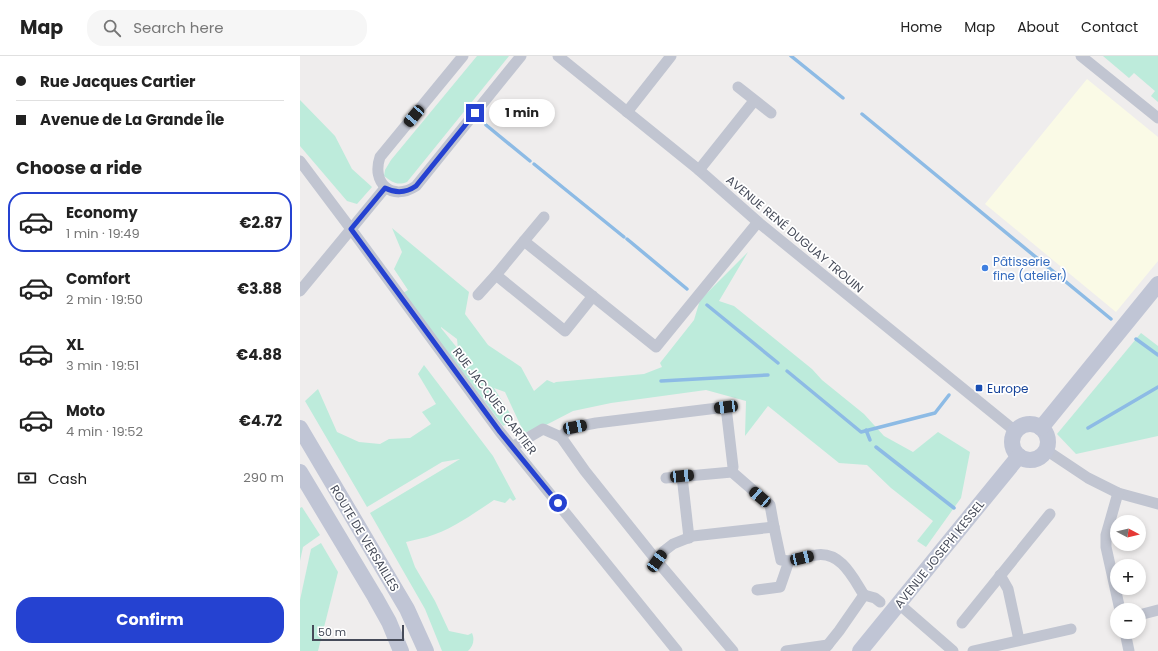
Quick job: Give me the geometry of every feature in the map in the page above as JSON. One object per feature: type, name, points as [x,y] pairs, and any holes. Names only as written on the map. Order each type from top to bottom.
[{"type":"street","points":[[463,56],[380,157],[378,171],[381,184],[385,188],[391,191],[405,191],[416,186],[521,56]]},
{"type":"street","name":"AVENUE RENÉ DUGUAY TROUIN","points":[[558,56],[699,170],[758,222],[1015,431]]},
{"type":"street","points":[[627,112],[671,56]]},
{"type":"street","points":[[1081,56],[1158,118]]},
{"type":"street","points":[[738,87],[771,113]]},
{"type":"street","points":[[699,170],[754,100]]},
{"type":"street","name":"RUE JACQUES CARTIER","points":[[300,161],[512,447],[677,651]]},
{"type":"street","points":[[300,291],[385,188]]},
{"type":"street","points":[[478,295],[544,217]]},
{"type":"street","points":[[524,241],[656,347],[758,222]]},
{"type":"street","points":[[496,275],[565,331],[593,296]]},
{"type":"street","points":[[1041,428],[1158,284]]},
{"type":"street","points":[[561,437],[567,431],[575,427],[596,423],[726,407],[733,467],[732,472]]},
{"type":"street","points":[[1028,424],[1037,425],[1041,428],[1048,438],[1046,450],[1040,457],[1031,460],[1027,460],[1019,456],[1015,452],[1012,442],[1015,431],[1023,425],[1028,424]]},
{"type":"street","points":[[512,447],[543,429],[561,437],[585,471],[657,561],[733,651]]},
{"type":"street","name":"ROUTE DE VERSAILLES","points":[[302,434],[404,603],[426,651]]},
{"type":"street","points":[[1046,450],[1088,478],[1118,493],[1158,504]]},
{"type":"street","name":"AVENUE JOSEPH KESSEL","points":[[860,651],[1019,456]]},
{"type":"street","name":"ROUTE DE VERSAILLES","points":[[300,472],[375,597],[389,622],[401,651]]},
{"type":"street","points":[[666,478],[732,472],[770,505],[781,560],[789,562],[824,554],[835,558],[843,564],[851,574],[864,595],[875,598],[880,602]]},
{"type":"street","points":[[682,476],[689,538]]},
{"type":"street","points":[[1118,493],[1106,535],[1106,547],[1118,603]]},
{"type":"street","points":[[962,623],[1050,514]]},
{"type":"street","points":[[657,561],[673,544],[689,538],[774,527]]},
{"type":"street","points":[[757,590],[780,587],[789,562]]},
{"type":"street","points":[[1000,575],[1008,589],[1019,640]]},
{"type":"street","points":[[786,651],[825,648],[839,631],[864,595]]},
{"type":"street","points":[[899,604],[953,651]]},
{"type":"street","points":[[1146,613],[1158,610]]},
{"type":"street","points":[[973,651],[1071,629]]},
{"type":"street","points":[[1126,639],[1129,651]]},
{"type":"shaded area","points":[[1087,79],[1158,137],[1158,261],[1116,312],[985,204]]},
{"type":"green space","points":[[477,56],[509,56],[407,182],[400,184],[395,183],[384,176],[385,170],[391,160]]},
{"type":"green space","points":[[1103,56],[1158,56],[1158,102],[1151,96],[1155,91],[1134,73],[1129,78]]},
{"type":"green space","points":[[300,100],[335,136],[352,169],[372,187],[357,204],[347,201],[300,146]]},
{"type":"green space","points":[[392,228],[469,292],[465,314],[488,345],[521,367],[534,391],[547,380],[554,383],[644,374],[662,367],[660,363],[694,320],[700,300],[748,252],[719,301],[734,306],[812,369],[822,380],[864,414],[884,436],[913,452],[938,432],[970,452],[961,498],[926,547],[917,541],[933,521],[891,488],[867,465],[839,463],[768,406],[745,436],[746,401],[706,390],[611,403],[573,411],[546,425],[524,433],[505,392],[494,388],[514,420],[503,426],[403,293],[408,290],[394,269],[402,252]],"holes":[[[441,327],[457,339],[458,349]]]},
{"type":"green space","points":[[1141,333],[1158,346],[1158,436],[1076,454],[1057,434]]},
{"type":"green space","points":[[424,365],[493,456],[516,499],[513,501],[510,498],[505,503],[494,500],[462,521],[445,530],[427,537],[406,542],[415,567],[435,601],[449,631],[468,635],[472,633],[473,643],[468,651],[442,651],[425,609],[370,513],[460,459],[442,462],[367,507],[305,401],[318,389],[337,432],[359,442],[380,444],[389,439],[410,438],[431,424],[422,412],[436,404],[418,374]]},
{"type":"green space","points":[[302,507],[320,535],[303,547],[300,561],[300,508]]},
{"type":"green space","points":[[321,543],[338,572],[318,651],[300,651],[300,600],[311,549]]},
{"type":"waterway","points":[[791,56],[843,98]]},
{"type":"waterway","points":[[862,114],[1111,319]]},
{"type":"waterway","points":[[486,125],[530,161]]},
{"type":"waterway","points":[[534,164],[624,237]]},
{"type":"waterway","points":[[627,239],[687,289]]},
{"type":"waterway","points":[[707,305],[778,363]]},
{"type":"waterway","points":[[1136,339],[1158,355]]},
{"type":"waterway","points":[[787,371],[861,432],[935,413],[949,395]]},
{"type":"waterway","points":[[661,381],[768,375]]},
{"type":"waterway","points":[[1088,428],[1158,387]]},
{"type":"waterway","points":[[866,430],[870,440]]},
{"type":"waterway","points":[[876,447],[954,508]]},
{"type":"place","name":"Pâtisserie fine (atelier)","points":[[985,268]]},
{"type":"place","name":"Europe","points":[[979,388]]},
{"type":"route","points":[[475,113],[416,186],[405,191],[391,191],[385,188],[351,229],[500,432],[558,503]]}]
